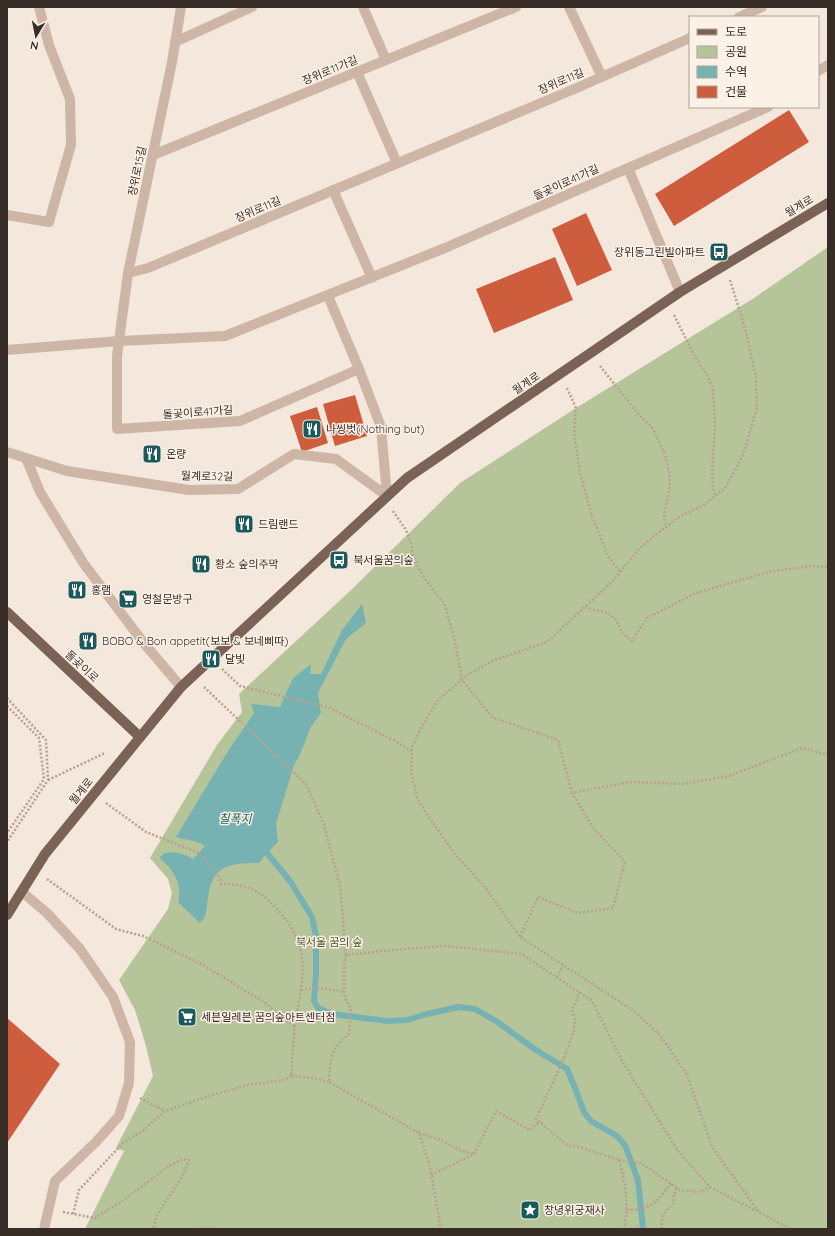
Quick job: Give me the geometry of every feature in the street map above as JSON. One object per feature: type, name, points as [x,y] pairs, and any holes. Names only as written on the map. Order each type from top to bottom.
[{"type":"main road","name":"월계로","points":[[7,915],[46,854],[181,687],[407,478],[666,301],[828,203]]},
{"type":"main road","name":"돌곶이로","points":[[7,612],[140,737]]},
{"type":"street","points":[[7,215],[49,222],[71,145],[70,99],[49,45],[38,7]]},
{"type":"street","name":"장위로15길","points":[[119,341],[128,273],[153,155],[181,7]]},
{"type":"street","points":[[175,42],[252,7]]},
{"type":"street","points":[[363,7],[386,60]]},
{"type":"street","name":"장위로11가길","points":[[153,155],[516,7]]},
{"type":"street","name":"장위로11길","points":[[569,7],[602,76]]},
{"type":"street","points":[[741,16],[762,7]]},
{"type":"street","name":"장위로11길","points":[[128,273],[148,268],[397,164],[689,38]]},
{"type":"street","points":[[819,70],[828,65]]},
{"type":"street","points":[[357,72],[397,164]]},
{"type":"street","name":"돌곶이로41가길","points":[[7,350],[119,341],[226,336],[445,248],[766,108]]},
{"type":"street","points":[[628,168],[680,292]]},
{"type":"street","points":[[333,190],[372,278]]},
{"type":"street","points":[[328,296],[359,369],[381,427],[384,499]]},
{"type":"street","name":"돌곶이로41가길","points":[[119,341],[117,356],[117,429],[240,422],[359,369]]},
{"type":"street","name":"월계로32길","points":[[7,452],[67,471],[189,490],[238,489],[294,454],[336,458],[384,499]]},
{"type":"street","points":[[26,458],[40,492],[84,564],[143,642],[181,687]]},
{"type":"street","points":[[22,892],[47,913],[80,949],[113,997],[130,1042],[129,1083],[119,1116],[96,1142],[55,1181],[44,1229]]},
{"type":"path","points":[[725,265],[747,335],[756,377],[757,408],[743,456],[724,488],[704,505],[679,516],[638,550],[612,582],[547,642],[492,661],[468,674],[439,699],[420,728],[412,747],[411,771],[417,798],[454,853],[485,887],[520,937],[634,1011],[661,1036],[686,1075],[712,1147],[759,1212]]},
{"type":"path","points":[[666,301],[713,388],[715,426],[712,488],[715,496]]},
{"type":"path","points":[[590,353],[622,395],[640,416],[651,426],[660,443],[670,478],[669,492],[664,514],[664,519],[667,526]]},
{"type":"path","points":[[561,373],[576,408],[574,433],[580,473],[592,516],[607,554],[620,572]]},
{"type":"path","points":[[384,499],[406,530],[411,543],[413,556],[430,586],[444,603],[456,641],[462,680],[492,717],[558,740],[572,793],[594,829],[625,862],[613,908],[578,913],[538,897],[520,937]]},
{"type":"path","points":[[586,606],[591,609],[608,613],[616,620],[622,633],[632,641],[648,618],[696,593],[769,572],[810,566],[828,567]]},
{"type":"path","points":[[211,659],[240,686],[330,708],[389,738],[411,752]]},
{"type":"path","points":[[193,676],[306,784],[324,825],[340,886],[346,955],[344,965],[344,992],[346,1000],[351,1008],[349,1034],[337,1044],[331,1055],[329,1082]]},
{"type":"path","points":[[7,698],[46,740],[48,780]]},
{"type":"path","points":[[7,706],[39,738],[44,779],[7,833]]},
{"type":"path","points":[[572,793],[631,782],[683,784],[729,776],[802,748],[828,755]]},
{"type":"path","points":[[7,842],[48,780],[112,750]]},
{"type":"path","points":[[94,794],[146,832],[197,852],[208,862],[220,878],[221,884],[249,887],[266,897],[282,915],[295,934],[303,959],[291,1076]]},
{"type":"path","points":[[35,870],[116,929],[143,936],[203,965],[264,1002],[296,1028]]},
{"type":"path","points":[[346,955],[445,946],[522,954],[592,1001],[622,1061],[678,1151],[710,1187],[791,1229]]},
{"type":"path","points":[[557,977],[563,966]]},
{"type":"path","points":[[301,990],[320,988],[344,992]]},
{"type":"path","points":[[580,992],[572,1009],[575,1022],[572,1035],[536,1119],[567,1145],[579,1147],[619,1160],[641,1162],[680,1190],[699,1192],[710,1187]]},
{"type":"path","points":[[73,1214],[79,1190],[123,1144],[144,1130],[165,1111],[226,1091],[248,1085],[284,1080],[291,1076],[313,1078],[329,1082],[419,1133],[438,1139],[462,1151],[474,1154]]},
{"type":"path","points":[[127,1091],[165,1111]]},
{"type":"path","points":[[431,1175],[474,1154],[496,1111],[530,1130],[539,1122]]},
{"type":"path","points":[[419,1133],[431,1175],[441,1229]]},
{"type":"path","points":[[49,1210],[95,1218],[121,1202],[169,1166],[183,1159],[189,1160],[183,1175],[157,1215],[153,1229]]},
{"type":"path","points":[[619,1160],[626,1190],[627,1210],[624,1229]]},
{"type":"path","points":[[627,1210],[647,1207],[655,1202],[672,1184]]},
{"type":"path","points":[[662,1229],[663,1218],[669,1207],[674,1204],[673,1198],[677,1188]]},
{"type":"path","points":[[195,1229],[215,1229]]},
{"type":"green space","name":"북서울 꿈의 숲","points":[[828,247],[828,1229],[85,1229],[124,1151],[116,1148],[153,1076],[135,1010],[119,980],[168,909],[172,893],[168,879],[150,858],[217,745],[242,712],[239,694],[349,592],[460,483],[576,408],[754,298]]},
{"type":"water","name":"칠폭지","points":[[362,604],[366,623],[346,639],[318,693],[321,713],[310,728],[300,755],[294,765],[276,824],[278,842],[259,863],[231,865],[218,872],[210,887],[206,915],[200,923],[178,902],[179,889],[176,878],[160,858],[163,854],[171,852],[182,854],[193,859],[205,846],[197,842],[176,837],[228,751],[254,713],[251,704],[280,707],[293,678],[311,664],[310,674],[321,674],[342,630]]},
{"type":"building","points":[[789,110],[809,142],[674,226],[655,194]]},
{"type":"building","points":[[586,213],[612,270],[577,286],[552,229]]},
{"type":"building","points":[[555,257],[573,300],[494,333],[476,289]]},
{"type":"building","points":[[355,395],[367,436],[335,446],[323,404]]},
{"type":"building","points":[[317,407],[328,443],[302,452],[290,416]]},
{"type":"building","points":[[7,1018],[60,1064],[7,1143]]},
{"type":"waterway","points":[[267,853],[290,881],[312,917],[316,936],[314,1001],[318,1008],[331,1014],[388,1021],[407,1020],[458,1007],[475,1009],[496,1021],[536,1050],[567,1069],[584,1112],[591,1121],[617,1136],[625,1145],[638,1180],[643,1229]]},
{"type":"place","name":"장위동그린빌아파트","points":[[719,252]]},
{"type":"place","name":"나씽벗(Nothing but)","points":[[312,429]]},
{"type":"place","name":"온량","points":[[152,454]]},
{"type":"place","name":"드림랜드","points":[[244,524]]},
{"type":"place","name":"북서울꿈의숲","points":[[339,560]]},
{"type":"place","name":"황소 숲의주막","points":[[201,564]]},
{"type":"place","name":"홍램","points":[[77,590]]},
{"type":"place","name":"영철문방구","points":[[128,599]]},
{"type":"place","name":"BOBO & Bon appetit(보보 & 보네삐따)","points":[[88,641]]},
{"type":"place","name":"달빛","points":[[211,659]]},
{"type":"place","name":"세븐일레븐 꿈의숲아트센터점","points":[[187,1017]]},
{"type":"place","name":"창녕위궁재사","points":[[530,1210]]}]
